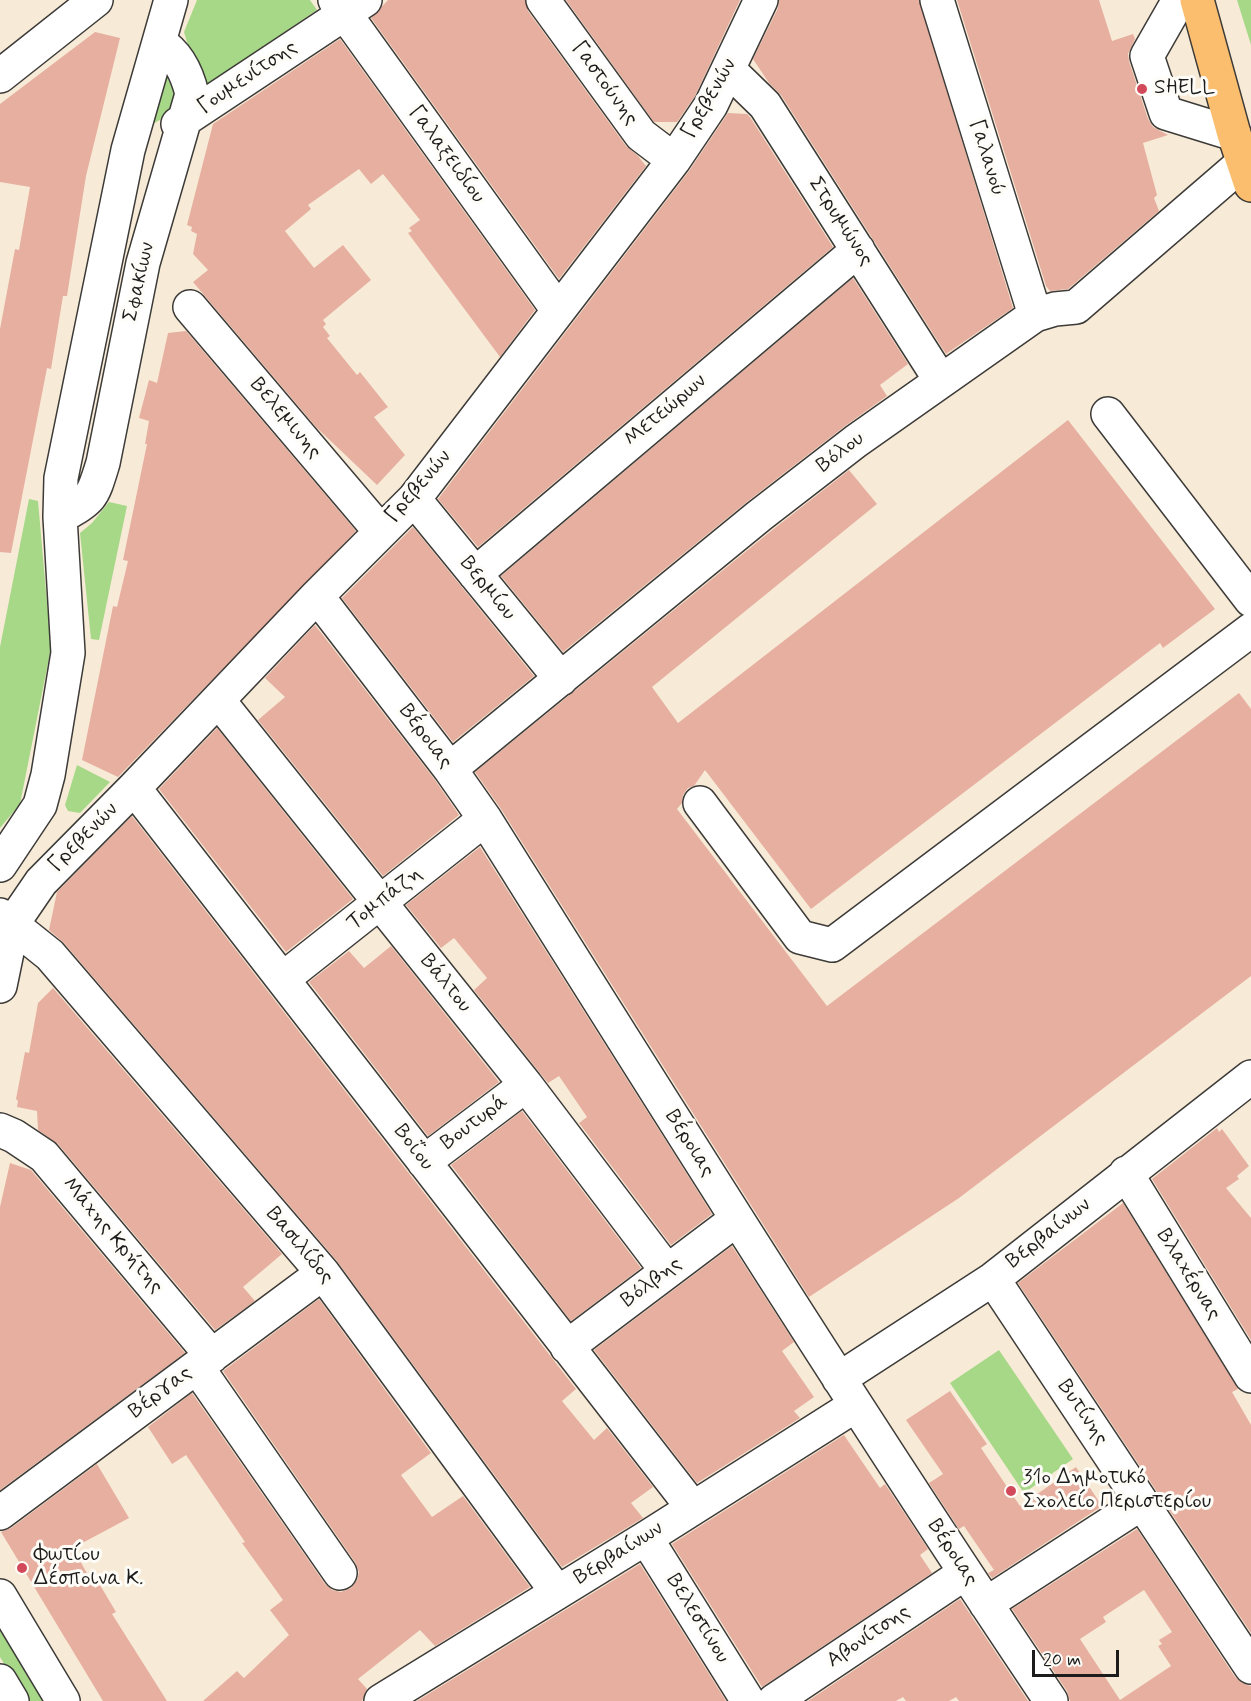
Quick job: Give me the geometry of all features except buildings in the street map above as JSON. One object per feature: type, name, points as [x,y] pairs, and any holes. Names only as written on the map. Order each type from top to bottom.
[{"type":"highway","points":[[1197,0],[1243,161]]},
{"type":"street","points":[[0,76],[96,0]]},
{"type":"street","name":"Σφακίων","points":[[0,865],[40,805],[50,764],[68,653],[60,517],[61,478],[128,150],[171,0]]},
{"type":"street","name":"Γαστούνης","points":[[543,0],[641,135],[674,160]]},
{"type":"street","name":"Γρεβενών","points":[[6,919],[317,596],[414,499],[674,160],[711,105],[761,0]]},
{"type":"street","name":"Γαλανού","points":[[937,0],[1035,315]]},
{"type":"street","points":[[1179,0],[1147,56],[1166,113],[1243,161]]},
{"type":"street","name":"Γουμενίτσης","points":[[128,150],[183,121],[348,5]]},
{"type":"street","name":"Γαλαξειδίου","points":[[348,5],[558,310]]},
{"type":"street","name":"Σφακίων","points":[[60,517],[86,502],[94,492],[103,462],[143,263],[192,94],[189,82],[175,54],[160,43]]},
{"type":"street","name":"Στρυμώνος","points":[[729,70],[765,105],[941,381]]},
{"type":"street","name":"Βόλου","points":[[450,769],[759,516],[856,441],[1035,315],[1055,309],[1076,307],[1243,161]]},
{"type":"street","name":"Μετεώρων","points":[[475,574],[858,250]]},
{"type":"street","name":"Βελεμινης","points":[[190,307],[381,531]]},
{"type":"street","points":[[1108,414],[1251,600]]},
{"type":"street","name":"Βερμίου","points":[[414,499],[561,679]]},
{"type":"street","name":"Βέροιας","points":[[317,596],[450,769],[485,819],[847,1392],[1051,1701]]},
{"type":"street","points":[[700,803],[800,937],[832,945],[1251,630]]},
{"type":"street","name":"Βάλτου","points":[[218,700],[526,1085],[667,1271]]},
{"type":"street","name":"Βοΐου","points":[[134,788],[284,978],[693,1508]]},
{"type":"street","name":"Τομπάζη","points":[[284,978],[485,819]]},
{"type":"street","points":[[0,986],[6,919]]},
{"type":"street","name":"Βασιλίδος","points":[[6,919],[50,955],[323,1273],[557,1592]]},
{"type":"street","name":"Βερβαίνων","points":[[381,1701],[693,1508],[847,1392],[1251,1077]]},
{"type":"street","name":"Βουτυρά","points":[[424,1162],[526,1085]]},
{"type":"street","name":"Μάχης Κρήτης","points":[[0,1130],[14,1136],[44,1156],[205,1361],[340,1573]]},
{"type":"street","name":"Βλαχέρνας","points":[[1126,1173],[1251,1376]]},
{"type":"street","name":"Βόλβης","points":[[567,1347],[736,1219]]},
{"type":"street","name":"Βέργας","points":[[0,1514],[323,1273]]},
{"type":"street","name":"Βυτίνης","points":[[993,1279],[1251,1667]]},
{"type":"street","points":[[986,1604],[1142,1503]]},
{"type":"street","name":"Βελεστίνου","points":[[646,1538],[748,1701]]},
{"type":"street","name":"Αβονίτσης","points":[[774,1701],[965,1573]]},
{"type":"street","points":[[0,1596],[63,1701]]},
{"type":"green space","points":[[197,0],[310,0],[317,10],[201,89],[184,32]]},
{"type":"green space","points":[[1237,0],[1251,0],[1251,45]]},
{"type":"green space","points":[[163,69],[171,69],[179,109],[151,125]]},
{"type":"green space","points":[[29,499],[38,501],[51,648],[20,804],[0,828],[0,647]]},
{"type":"green space","points":[[109,502],[127,506],[99,640],[91,639],[80,533],[92,523]]},
{"type":"green space","points":[[77,765],[110,782],[80,813],[68,811],[65,805]]},
{"type":"green space","points":[[999,1350],[1073,1459],[1024,1493],[950,1383]]},
{"type":"green space","points":[[0,1625],[46,1701],[27,1701],[0,1657]]},
{"type":"place","name":"SHELL","points":[[1142,89]]},
{"type":"place","name":"31ο Δημοτικό Σχολείο Περιστερίου","points":[[1011,1491]]},
{"type":"place","name":"Φωτίου Δέσποινα Κ.","points":[[22,1568]]}]
